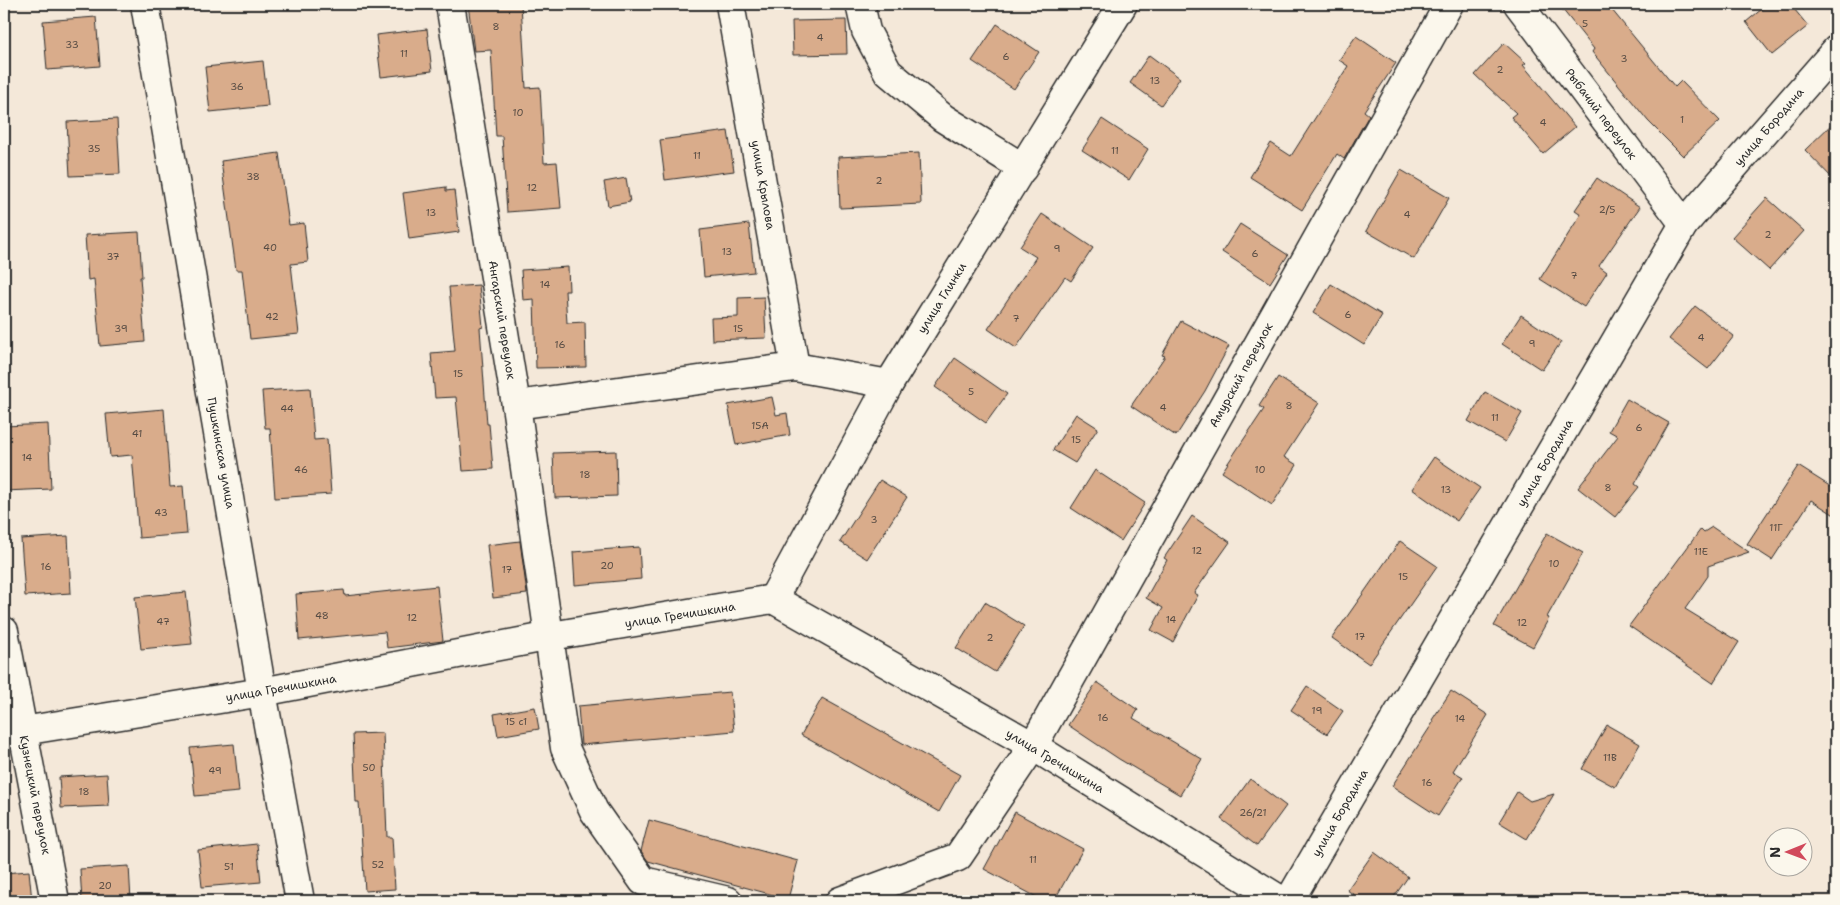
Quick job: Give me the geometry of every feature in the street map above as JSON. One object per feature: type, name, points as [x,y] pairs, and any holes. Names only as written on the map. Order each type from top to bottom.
[{"type":"street","name":"Пушкинская улица","points":[[145,4],[262,692],[300,901]]},
{"type":"street","name":"Ангарский переулок","points":[[450,4],[516,405],[565,748],[594,811],[644,881],[728,901]]},
{"type":"street","name":"улица Крылова","points":[[730,4],[795,367]]},
{"type":"street","points":[[860,4],[866,31],[888,72],[943,118],[1023,168]]},
{"type":"street","name":"улица Глинки","points":[[773,599],[889,384],[1123,4]]},
{"type":"street","name":"Амурский переулок","points":[[840,901],[958,857],[1033,746],[1449,4]]},
{"type":"street","name":"Рыбачий переулок","points":[[1518,4],[1684,224]]},
{"type":"street","name":"улица Бородина","points":[[1289,901],[1684,224],[1836,50]]},
{"type":"street","points":[[516,405],[795,367],[889,384]]},
{"type":"street","name":"улица Гречишкина","points":[[14,732],[262,692],[550,636],[773,599],[1033,746],[1282,901]]},
{"type":"street","name":"Кузнецкий переулок","points":[[4,631],[14,732],[55,901]]},
{"type":"building","points":[[468,4],[521,4],[526,88],[540,87],[544,163],[557,162],[561,208],[507,212],[502,136],[496,136],[491,50],[474,51]]},
{"type":"building","points":[[1558,4],[1607,4],[1675,87],[1681,81],[1720,121],[1683,156],[1648,121],[1592,52],[1594,49]]},
{"type":"building","points":[[1768,4],[1790,4],[1808,26],[1772,55],[1746,22]]},
{"type":"building","points":[[96,17],[100,66],[47,70],[43,21]]},
{"type":"building","points":[[846,20],[847,54],[793,55],[792,21]]},
{"type":"building","points":[[997,24],[1039,52],[1014,89],[972,61]]},
{"type":"building","points":[[427,29],[432,71],[381,77],[376,35]]},
{"type":"building","points":[[1356,36],[1396,63],[1364,111],[1369,115],[1344,159],[1337,154],[1302,210],[1250,177],[1271,143],[1291,156],[1348,66],[1339,60]]},
{"type":"building","points":[[1504,43],[1526,63],[1523,65],[1575,127],[1543,154],[1511,117],[1516,113],[1475,75]]},
{"type":"building","points":[[1149,55],[1180,78],[1161,105],[1130,83]]},
{"type":"building","points":[[263,61],[268,106],[210,112],[205,67]]},
{"type":"building","points":[[117,119],[120,174],[70,176],[67,122]]},
{"type":"building","points":[[1102,119],[1148,149],[1129,180],[1082,150]]},
{"type":"building","points":[[1836,120],[1836,182],[1805,150]]},
{"type":"building","points":[[728,131],[734,171],[665,180],[660,140]]},
{"type":"building","points":[[279,153],[289,225],[304,223],[308,262],[291,264],[299,334],[250,339],[242,270],[236,270],[221,161]]},
{"type":"building","points":[[919,153],[921,204],[840,208],[838,157]]},
{"type":"building","points":[[1401,170],[1449,198],[1414,259],[1366,231]]},
{"type":"building","points":[[626,178],[630,202],[608,206],[604,182]]},
{"type":"building","points":[[1597,178],[1640,207],[1599,266],[1607,272],[1584,307],[1540,279],[1581,214],[1575,210]]},
{"type":"building","points":[[446,187],[446,191],[454,190],[459,232],[409,239],[403,193]]},
{"type":"building","points":[[1767,198],[1804,231],[1769,270],[1732,237]]},
{"type":"building","points":[[1042,214],[1093,248],[1071,281],[1065,277],[1016,348],[988,329],[1036,257],[1020,247]]},
{"type":"building","points":[[749,224],[754,272],[704,277],[700,230]]},
{"type":"building","points":[[1240,224],[1288,255],[1270,283],[1222,252]]},
{"type":"building","points":[[139,232],[145,342],[100,346],[94,279],[88,280],[85,235]]},
{"type":"building","points":[[568,267],[569,291],[565,291],[567,323],[585,322],[586,367],[536,368],[534,299],[523,300],[521,270]]},
{"type":"building","points":[[1331,284],[1382,315],[1364,345],[1313,313]]},
{"type":"building","points":[[479,285],[483,327],[480,328],[487,424],[489,424],[493,469],[463,471],[456,397],[435,398],[431,353],[455,351],[449,287]]},
{"type":"building","points":[[764,297],[766,338],[712,340],[711,318],[738,317],[738,298]]},
{"type":"building","points":[[1695,306],[1734,336],[1708,369],[1669,339]]},
{"type":"building","points":[[1521,315],[1561,342],[1542,370],[1502,344]]},
{"type":"building","points":[[1181,321],[1229,346],[1205,391],[1176,436],[1131,406],[1165,356],[1162,355]]},
{"type":"building","points":[[955,358],[1007,394],[986,423],[935,387]]},
{"type":"building","points":[[1278,377],[1319,403],[1284,457],[1297,465],[1272,505],[1222,472],[1264,409],[1259,406]]},
{"type":"building","points":[[310,388],[314,440],[327,439],[331,494],[275,498],[270,428],[265,428],[262,391]]},
{"type":"building","points":[[1485,392],[1522,413],[1505,442],[1468,421]]},
{"type":"building","points":[[772,397],[776,415],[787,413],[790,435],[736,445],[728,405]]},
{"type":"building","points":[[1627,399],[1669,423],[1635,484],[1639,487],[1615,517],[1578,488],[1618,436],[1609,431]]},
{"type":"building","points":[[164,409],[170,487],[183,486],[187,534],[139,538],[132,455],[110,457],[106,414]]},
{"type":"building","points":[[1076,414],[1098,428],[1075,463],[1053,450]]},
{"type":"building","points":[[48,424],[51,489],[4,491],[4,426]]},
{"type":"building","points":[[616,451],[617,496],[555,498],[553,453]]},
{"type":"building","points":[[1434,457],[1480,488],[1457,521],[1412,489]]},
{"type":"building","points":[[1798,466],[1836,490],[1836,516],[1811,500],[1772,560],[1747,544]]},
{"type":"building","points":[[1095,470],[1145,503],[1121,541],[1071,508]]},
{"type":"building","points":[[880,480],[907,497],[867,559],[840,542]]},
{"type":"building","points":[[1192,516],[1230,542],[1194,593],[1198,595],[1173,642],[1151,630],[1163,608],[1146,598],[1167,560],[1164,558]]},
{"type":"building","points":[[1712,527],[1749,552],[1708,566],[1708,576],[1685,609],[1739,642],[1713,683],[1629,626],[1701,529],[1704,532]]},
{"type":"building","points":[[1547,533],[1583,553],[1547,617],[1549,618],[1533,647],[1494,626]]},
{"type":"building","points":[[68,536],[71,593],[25,596],[21,539]]},
{"type":"building","points":[[520,541],[527,594],[493,598],[487,545]]},
{"type":"building","points":[[1400,541],[1437,566],[1369,664],[1332,638]]},
{"type":"building","points":[[639,547],[641,579],[575,585],[573,552]]},
{"type":"building","points":[[437,586],[443,641],[387,648],[385,632],[299,640],[296,594],[344,590],[345,596]]},
{"type":"building","points":[[186,592],[192,644],[141,649],[135,597]]},
{"type":"building","points":[[985,602],[1024,626],[995,672],[956,648]]},
{"type":"building","points":[[1097,682],[1138,710],[1133,718],[1202,759],[1180,795],[1119,759],[1068,725]]},
{"type":"building","points":[[1307,686],[1343,711],[1327,734],[1291,710]]},
{"type":"building","points":[[1451,691],[1488,715],[1453,771],[1463,777],[1438,816],[1392,786]]},
{"type":"building","points":[[730,692],[734,731],[581,745],[578,706]]},
{"type":"building","points":[[822,698],[960,775],[939,812],[801,735]]},
{"type":"building","points":[[535,707],[539,729],[498,736],[494,714]]},
{"type":"building","points":[[1607,725],[1640,744],[1615,787],[1582,769]]},
{"type":"building","points":[[383,733],[387,837],[392,837],[395,889],[365,891],[359,802],[356,802],[353,734]]},
{"type":"building","points":[[234,744],[239,792],[195,796],[190,748]]},
{"type":"building","points":[[107,774],[109,806],[61,808],[59,777]]},
{"type":"building","points":[[1250,779],[1286,806],[1257,846],[1221,819]]},
{"type":"building","points":[[1517,792],[1530,801],[1554,794],[1527,839],[1499,822]]},
{"type":"building","points":[[1015,812],[1083,849],[1054,901],[1044,901],[984,869]]},
{"type":"building","points":[[649,820],[798,861],[788,899],[648,861],[641,851]]},
{"type":"building","points":[[257,844],[261,882],[202,887],[198,850]]},
{"type":"building","points":[[1374,852],[1408,877],[1391,901],[1363,901],[1347,890]]},
{"type":"building","points":[[129,866],[131,901],[82,901],[80,869]]},
{"type":"building","points":[[29,871],[32,901],[4,901],[4,873]]}]
